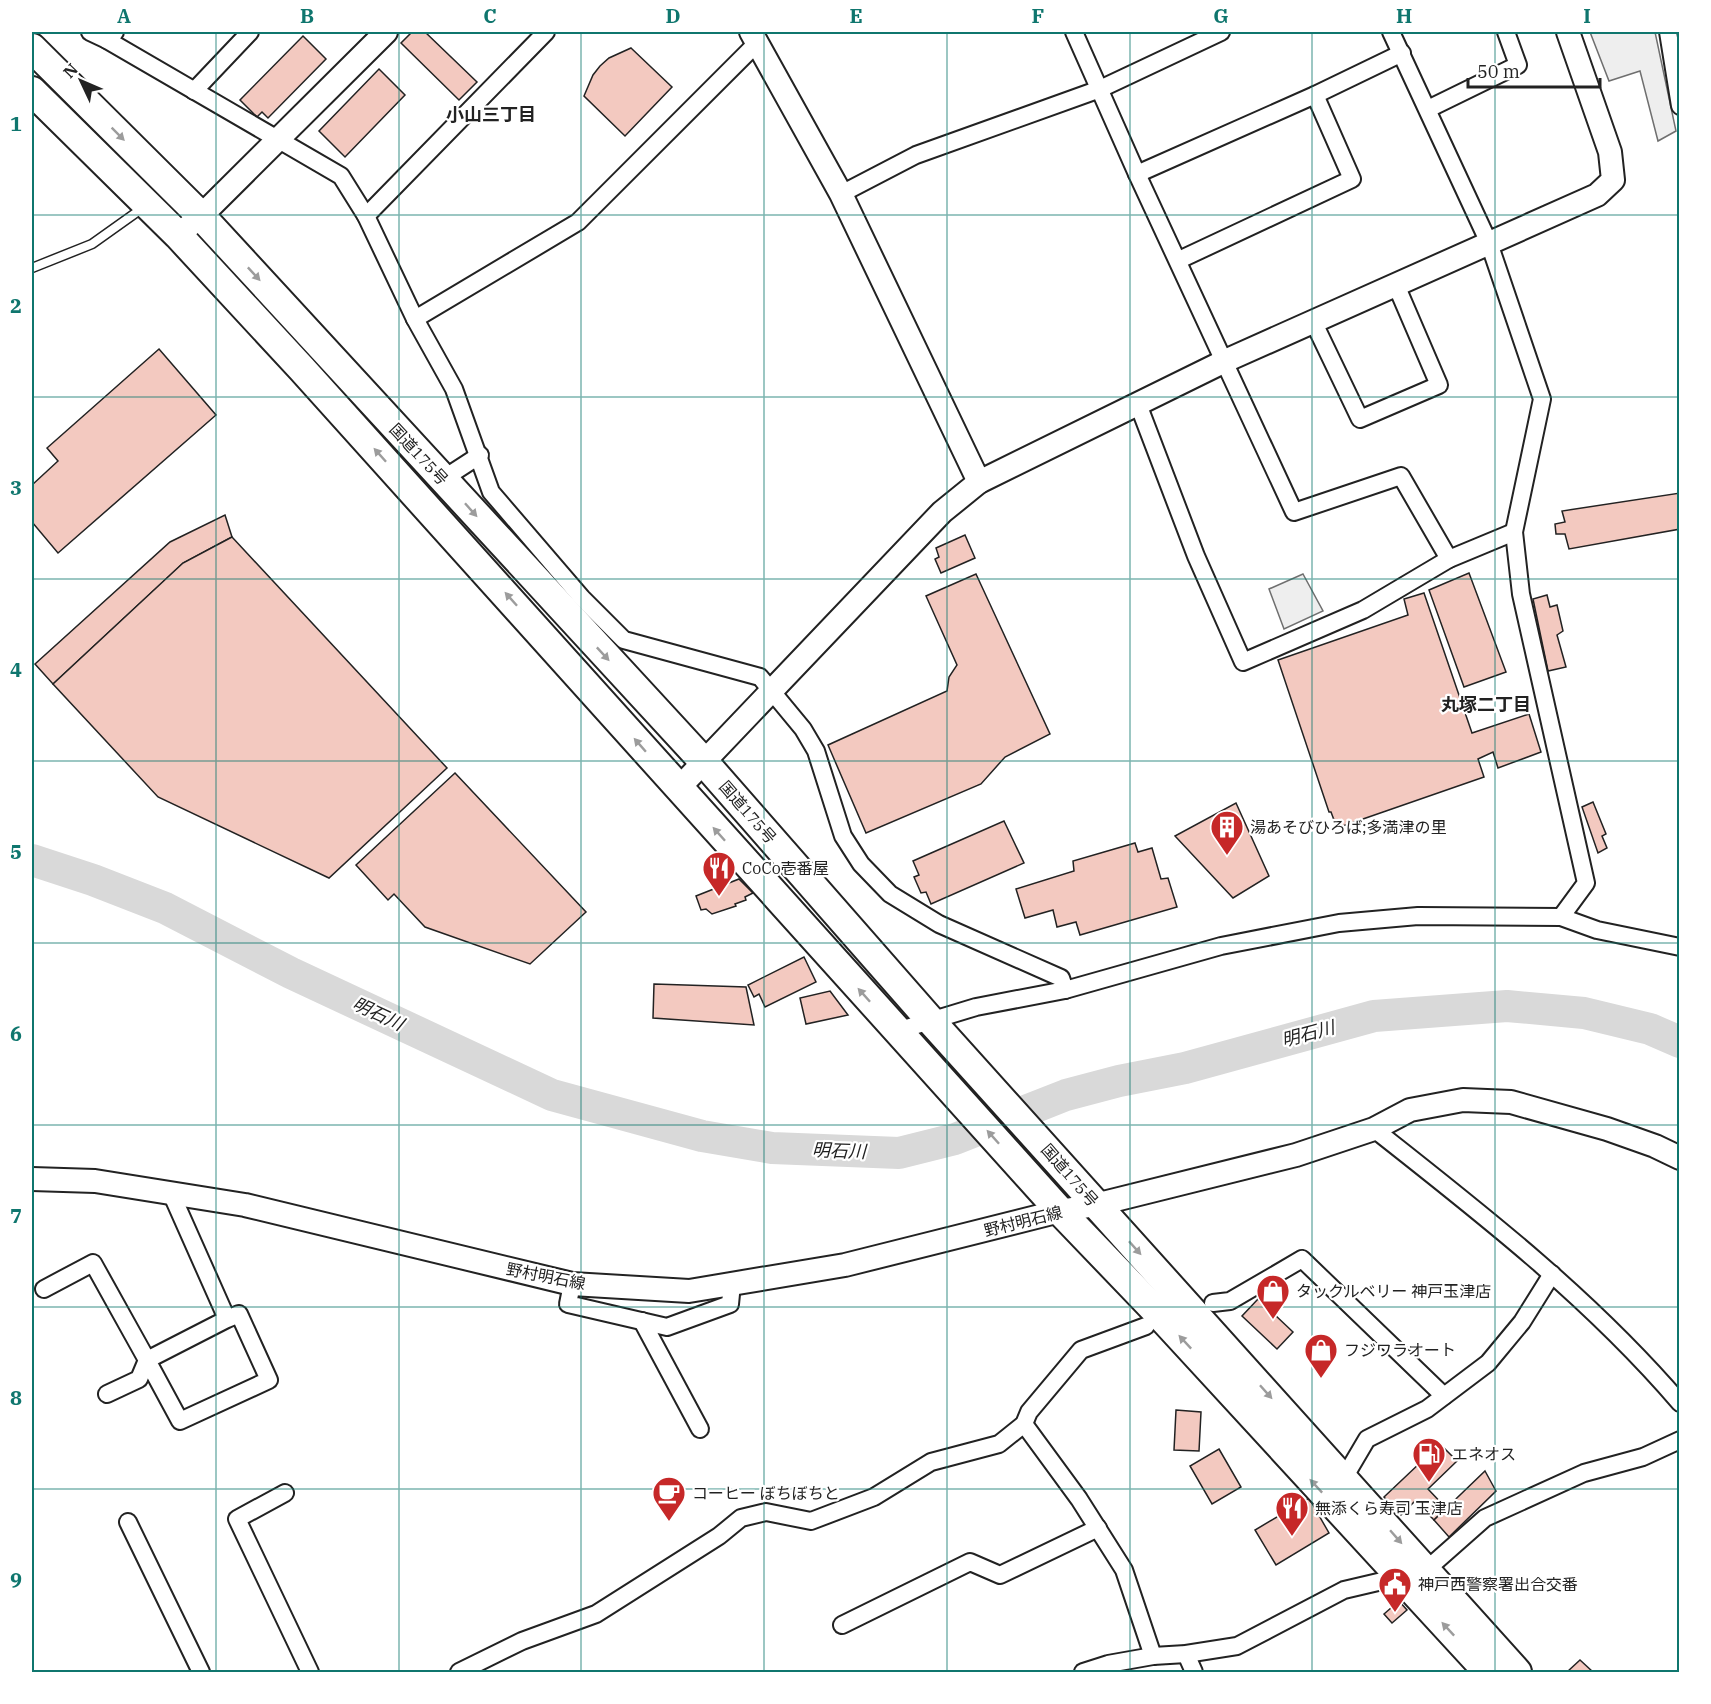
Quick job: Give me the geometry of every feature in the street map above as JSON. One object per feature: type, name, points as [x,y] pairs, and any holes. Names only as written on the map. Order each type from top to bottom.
[{"type":"highway","name":"国道175号","points":[[32,48],[201,216],[443,479],[573,605],[704,762],[931,1022],[1344,1478],[1412,1573],[1488,1672]]},
{"type":"highway","name":"国道175号","points":[[32,91],[178,235],[514,602],[678,789],[1060,1211],[1412,1573],[1517,1672]]},
{"type":"street","points":[[90,32],[111,36],[194,91],[341,176],[366,216],[415,320],[453,389],[480,455],[491,492],[573,605],[624,640],[760,677],[804,729],[816,751],[843,836],[861,864],[890,894],[939,924],[1061,978],[1065,990]]},
{"type":"street","points":[[194,91],[250,32]]},
{"type":"street","points":[[178,235],[201,216],[386,32]]},
{"type":"street","points":[[366,216],[546,32]]},
{"type":"street","points":[[1074,32],[1137,174],[1179,260],[1294,512],[1401,476],[1449,559]]},
{"type":"street","points":[[841,194],[916,156],[1100,89],[1221,32]]},
{"type":"street","points":[[1391,32],[1489,243],[1542,399],[1514,532],[1521,594],[1586,883],[1561,917]]},
{"type":"street","points":[[1428,109],[1518,65],[1506,32]]},
{"type":"street","points":[[678,789],[942,513],[979,482],[1225,361],[1597,195],[1613,180],[1610,152],[1568,32]]},
{"type":"street","points":[[1668,32],[1680,106]]},
{"type":"street","points":[[415,320],[578,222],[754,37],[841,194],[979,482]]},
{"type":"street","points":[[1137,174],[1315,95],[1402,53]]},
{"type":"street","points":[[1179,260],[1352,179],[1315,95]]},
{"type":"street","points":[[1313,321],[1360,419],[1439,385],[1396,285]]},
{"type":"street","points":[[1138,404],[1196,556],[1244,662],[1363,610],[1449,559],[1514,532]]},
{"type":"street","points":[[443,479],[480,455]]},
{"type":"street","points":[[897,1030],[931,1022],[976,1007],[1065,990],[1221,946],[1339,923],[1418,916],[1561,917],[1597,930],[1680,947]]},
{"type":"street","name":"野村明石線","points":[[32,1179],[95,1181],[245,1205],[572,1284],[689,1292],[845,1265],[1060,1211],[1095,1205],[1296,1155],[1374,1129],[1410,1110],[1462,1101],[1510,1102],[1607,1129],[1655,1146],[1680,1158]]},
{"type":"street","points":[[1374,1129],[1514,1239],[1637,1353],[1680,1403]]},
{"type":"street","points":[[171,1194],[228,1319]]},
{"type":"street","points":[[1214,1303],[1230,1301],[1302,1259],[1444,1396]]},
{"type":"street","points":[[44,1289],[93,1263],[147,1360],[180,1421],[269,1380],[239,1314],[147,1360],[139,1379],[107,1394]]},
{"type":"street","points":[[1344,1478],[1367,1439],[1427,1409],[1488,1363],[1522,1322],[1552,1274]]},
{"type":"street","points":[[572,1284],[568,1304],[667,1327],[730,1304],[732,1284]]},
{"type":"street","points":[[642,1321],[700,1429]]},
{"type":"street","points":[[459,1672],[522,1641],[596,1614],[719,1536],[741,1518],[766,1512],[811,1521],[874,1497],[932,1462],[999,1444],[1024,1424],[1029,1412],[1081,1350],[1146,1326]]},
{"type":"street","points":[[1024,1424],[1098,1528],[1124,1570],[1153,1656]]},
{"type":"street","points":[[1083,1672],[1108,1664],[1153,1656],[1186,1654],[1238,1646],[1344,1590],[1412,1573],[1485,1518],[1584,1473],[1644,1457],[1680,1440]]},
{"type":"street","points":[[285,1493],[237,1519],[310,1672]]},
{"type":"street","points":[[128,1522],[201,1672]]},
{"type":"street","points":[[842,1625],[970,1562],[1000,1575],[1098,1528]]},
{"type":"street","points":[[1186,1654],[1194,1672]]},
{"type":"lane","points":[[32,268],[92,244],[148,204]]},
{"type":"shaded area","points":[[1590,32],[1655,32],[1676,131],[1658,141],[1640,71],[1609,81]]},
{"type":"shaded area","points":[[1303,574],[1323,611],[1284,629],[1269,589]]},
{"type":"building","points":[[412,32],[425,32],[477,82],[459,100],[401,43]]},
{"type":"building","points":[[303,36],[326,59],[268,118],[262,112],[257,117],[240,100]]},
{"type":"building","points":[[631,48],[672,87],[625,136],[584,96],[593,75],[600,66],[609,58]]},
{"type":"building","points":[[379,69],[405,95],[345,157],[319,131]]},
{"type":"building","points":[[159,349],[216,415],[58,553],[32,522],[32,485],[58,461],[47,448]]},
{"type":"building","points":[[1680,493],[1680,529],[1569,549],[1565,534],[1556,534],[1555,524],[1565,522],[1562,511]]},
{"type":"building","points":[[225,515],[232,537],[183,563],[53,684],[35,664],[170,542]]},
{"type":"building","points":[[965,535],[975,558],[941,573],[935,559],[939,557],[936,548]]},
{"type":"building","points":[[232,537],[447,768],[329,878],[158,797],[53,684],[183,563]]},
{"type":"building","points":[[1469,573],[1506,672],[1464,687],[1429,590]]},
{"type":"building","points":[[976,574],[1050,734],[1005,757],[981,784],[866,833],[828,745],[947,691],[949,677],[957,665],[926,596]]},
{"type":"building","points":[[1424,593],[1472,733],[1529,714],[1541,752],[1498,768],[1493,752],[1478,759],[1484,777],[1337,828],[1329,812],[1278,660],[1408,615],[1404,599]]},
{"type":"building","points":[[1547,595],[1550,607],[1557,605],[1563,631],[1557,635],[1566,667],[1548,671],[1533,599]]},
{"type":"building","points":[[455,773],[586,912],[530,964],[425,927],[394,894],[388,900],[356,865]]},
{"type":"building","points":[[1593,802],[1606,834],[1602,836],[1607,848],[1598,853],[1582,807]]},
{"type":"building","name":"湯あそびひろば;多満津の里","points":[[1236,803],[1269,876],[1233,898],[1175,836]]},
{"type":"building","points":[[1004,821],[1024,863],[931,904],[926,892],[921,893],[914,877],[919,875],[913,861]]},
{"type":"building","points":[[1135,843],[1138,852],[1152,848],[1161,879],[1168,878],[1177,907],[1080,935],[1076,922],[1057,927],[1053,910],[1025,918],[1016,889],[1074,871],[1073,861]]},
{"type":"building","points":[[739,879],[753,893],[745,897],[746,900],[712,914],[706,909],[701,910],[696,896]]},
{"type":"building","points":[[804,957],[816,982],[765,1007],[759,994],[754,997],[748,985]]},
{"type":"building","points":[[654,984],[746,987],[754,1025],[653,1018]]},
{"type":"building","points":[[830,991],[848,1015],[806,1024],[800,998]]},
{"type":"building","points":[[1258,1299],[1293,1332],[1277,1349],[1242,1316]]},
{"type":"building","points":[[1176,1410],[1201,1412],[1199,1451],[1174,1450]]},
{"type":"building","points":[[1440,1444],[1457,1461],[1428,1489],[1446,1508],[1434,1520],[1415,1501],[1401,1515],[1384,1497]]},
{"type":"building","points":[[1219,1449],[1241,1487],[1212,1504],[1190,1466]]},
{"type":"building","points":[[1485,1471],[1496,1491],[1449,1537],[1434,1520]]},
{"type":"building","points":[[1309,1498],[1329,1533],[1276,1565],[1255,1530]]},
{"type":"building","points":[[1399,1601],[1407,1610],[1392,1623],[1384,1614]]},
{"type":"building","points":[[1580,1660],[1593,1672],[1567,1672]]},
{"type":"waterway","name":"明石川","points":[[32,860],[93,880],[165,908],[291,973],[552,1095],[702,1136],[772,1148],[899,1153],[955,1139],[1066,1095],[1119,1081],[1185,1068],[1374,1016],[1507,1006],[1584,1013],[1650,1029],[1680,1042]]},
{"type":"place","name":"湯あそびひろば;多満津の里","points":[[1227,856]]},
{"type":"place","name":"CoCo壱番屋","points":[[719,897]]},
{"type":"place","name":"タックルベリー 神戸玉津店","points":[[1273,1320]]},
{"type":"place","name":"フジワラオート","points":[[1321,1379]]},
{"type":"place","name":"エネオス","points":[[1429,1483]]},
{"type":"place","name":"コーヒー ぼちぼちと","points":[[669,1522]]},
{"type":"place","name":"無添くら寿司 玉津店","points":[[1292,1537]]},
{"type":"place","name":"神戸西警察署出合交番","points":[[1395,1613]]},
{"type":"district","name":"小山三丁目","points":[[491,115]]},
{"type":"district","name":"丸塚二丁目","points":[[1486,705]]}]
